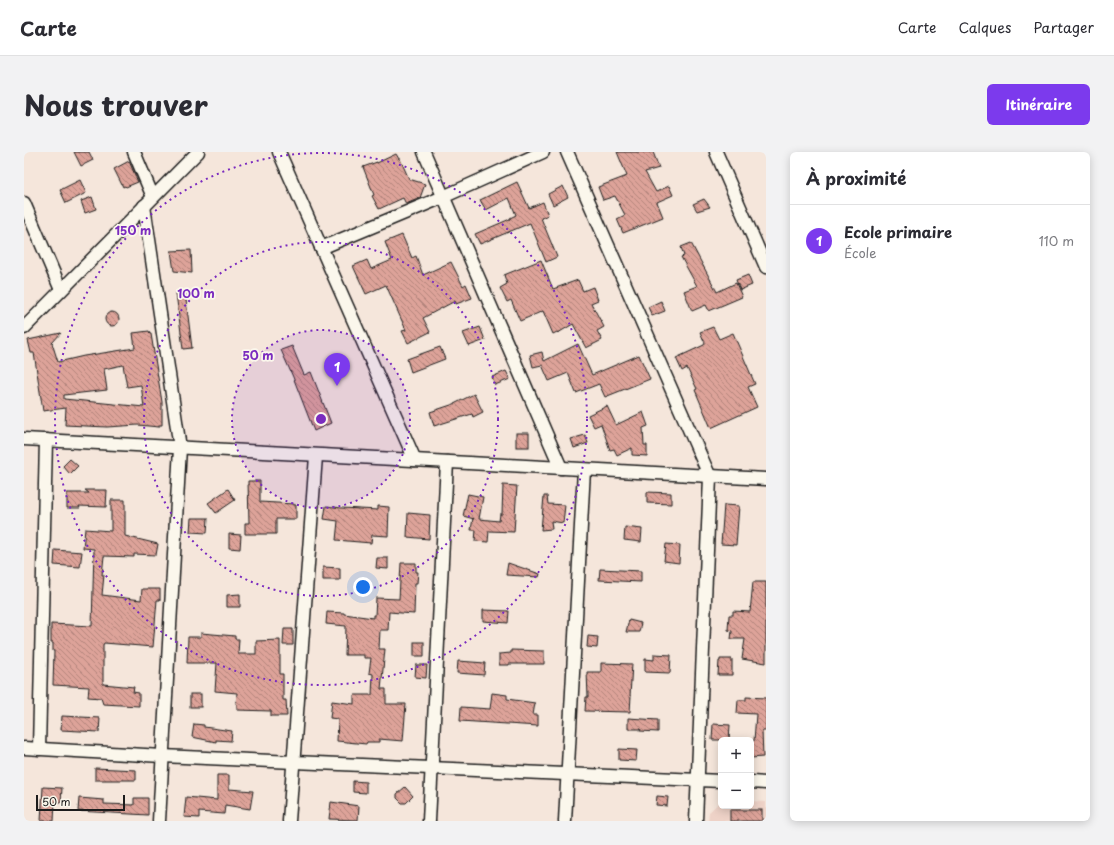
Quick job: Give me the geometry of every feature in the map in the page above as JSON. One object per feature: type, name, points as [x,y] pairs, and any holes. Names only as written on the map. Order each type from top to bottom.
[{"type":"street","points":[[134,152],[153,197]]},
{"type":"street","points":[[24,328],[198,152]]},
{"type":"street","points":[[278,152],[415,460]]},
{"type":"street","points":[[424,152],[561,468]]},
{"type":"street","points":[[321,248],[443,197],[543,152]]},
{"type":"street","points":[[567,152],[710,476],[696,821]]},
{"type":"street","points":[[716,152],[766,267]]},
{"type":"street","points":[[24,203],[61,290]]},
{"type":"street","points":[[144,206],[180,448],[159,821]]},
{"type":"street","points":[[24,439],[316,456],[766,479]]},
{"type":"street","points":[[39,749],[46,440]]},
{"type":"street","points":[[289,821],[316,456]]},
{"type":"street","points":[[429,821],[447,462]]},
{"type":"street","points":[[565,821],[584,470]]},
{"type":"street","points":[[24,748],[162,756],[718,781]]},
{"type":"street","points":[[754,782],[766,783]]},
{"type":"shaded area","points":[[754,801],[766,802],[766,821],[708,821],[709,812],[718,804],[718,809],[754,809]]},
{"type":"building","points":[[74,152],[89,152],[93,160],[81,166]]},
{"type":"building","points":[[617,152],[653,152],[659,168],[645,172],[656,192],[669,186],[673,195],[657,202],[663,217],[623,233],[617,219],[625,215],[615,196],[603,200],[598,187],[627,176]]},
{"type":"building","points":[[396,154],[400,159],[409,179],[425,184],[420,198],[406,204],[403,198],[379,209],[372,196],[374,195],[363,167],[377,163]]},
{"type":"building","points":[[129,161],[138,182],[123,187],[114,169]]},
{"type":"building","points":[[80,180],[86,193],[66,203],[60,190]]},
{"type":"building","points":[[517,182],[529,208],[543,202],[548,215],[541,218],[557,257],[546,262],[530,223],[480,244],[475,234],[516,215],[509,198],[486,210],[480,200]]},
{"type":"building","points":[[563,186],[568,197],[553,205],[548,194]]},
{"type":"building","points":[[92,197],[96,209],[85,213],[81,201]]},
{"type":"building","points":[[704,199],[710,207],[697,211],[693,204]]},
{"type":"building","points":[[402,235],[412,258],[416,256],[423,275],[451,262],[463,286],[466,284],[472,298],[456,304],[455,301],[423,318],[430,332],[408,343],[402,331],[406,330],[386,285],[366,294],[353,266],[367,260],[371,269],[392,260],[385,242]]},
{"type":"building","points":[[691,243],[717,292],[736,283],[742,297],[709,311],[706,305],[692,311],[684,291],[697,286],[681,257],[684,256],[681,247]]},
{"type":"building","points":[[191,250],[192,273],[174,271],[171,251]]},
{"type":"building","points":[[541,260],[553,289],[578,280],[583,291],[593,287],[598,300],[591,303],[604,327],[597,331],[602,340],[586,348],[573,324],[558,333],[553,334],[543,311],[520,321],[511,300],[507,302],[500,288],[507,284],[504,275]]},
{"type":"building","points":[[748,275],[752,285],[740,290],[736,280]]},
{"type":"building","points":[[185,292],[192,348],[183,349],[176,293]]},
{"type":"building","points":[[661,301],[665,311],[652,316],[648,307]]},
{"type":"building","points":[[112,312],[117,314],[119,319],[117,324],[112,326],[107,324],[105,319],[107,314]]},
{"type":"building","points":[[480,327],[485,340],[469,346],[463,333]]},
{"type":"building","points":[[713,327],[719,339],[733,333],[755,384],[748,387],[757,407],[711,428],[695,390],[697,389],[687,368],[682,371],[676,358],[704,345],[705,343],[700,332]]},
{"type":"building","points":[[149,331],[151,334],[162,402],[162,425],[159,425],[159,427],[138,425],[107,427],[65,425],[66,408],[43,411],[34,353],[31,353],[28,340],[61,333],[52,343],[58,362],[84,356],[135,348],[133,333]],"holes":[[[123,365],[127,387],[141,385],[144,407],[64,399],[64,395],[107,390],[104,369]]]},
{"type":"building","points":[[578,344],[592,375],[639,355],[650,379],[605,397],[599,384],[576,393],[568,373],[549,381],[542,365],[533,367],[530,355],[542,352],[544,361]]},
{"type":"building","points":[[292,346],[304,375],[311,372],[331,423],[314,431],[281,350]]},
{"type":"building","points":[[440,347],[445,359],[411,372],[407,359]]},
{"type":"building","points":[[506,371],[510,379],[495,385],[492,377]]},
{"type":"building","points":[[474,394],[483,412],[473,417],[472,414],[434,426],[430,412],[454,404]]},
{"type":"building","points":[[607,406],[616,425],[643,412],[648,426],[643,428],[644,445],[647,445],[647,456],[632,455],[632,448],[617,455],[614,449],[610,450],[601,424],[594,427],[588,415]]},
{"type":"building","points":[[516,433],[529,433],[529,447],[516,447]]},
{"type":"building","points":[[585,435],[588,443],[574,448],[571,439]]},
{"type":"building","points":[[70,459],[78,466],[70,474],[63,466]]},
{"type":"building","points":[[248,481],[260,481],[260,502],[296,505],[296,519],[276,519],[276,534],[245,534],[245,523],[249,523]]},
{"type":"building","points":[[503,485],[517,486],[514,532],[489,531],[488,542],[475,541],[476,530],[471,530],[473,519],[463,516],[468,494],[483,497],[479,519],[499,521],[500,514],[502,514]]},
{"type":"building","points":[[228,489],[235,500],[216,513],[208,503]]},
{"type":"building","points":[[85,490],[107,490],[106,507],[79,506],[80,508],[67,508],[67,493],[89,493]]},
{"type":"building","points":[[647,492],[671,493],[671,504],[647,503]]},
{"type":"building","points":[[544,496],[547,496],[548,504],[565,505],[563,523],[551,521],[552,529],[541,530]]},
{"type":"building","points":[[111,500],[125,500],[125,536],[158,544],[156,555],[134,554],[134,557],[104,556],[102,595],[141,600],[142,589],[160,589],[160,600],[157,600],[153,647],[104,643],[103,645],[103,684],[134,687],[133,692],[139,693],[139,706],[103,704],[101,698],[88,697],[89,687],[53,685],[54,651],[53,643],[51,643],[51,624],[92,626],[94,549],[83,548],[85,529],[111,531]]},
{"type":"building","points":[[724,505],[739,506],[736,545],[721,544]]},
{"type":"building","points":[[326,506],[378,510],[378,506],[389,507],[388,536],[372,535],[371,543],[336,540],[338,521],[324,519]]},
{"type":"building","points":[[408,513],[430,515],[429,539],[407,537]]},
{"type":"building","points":[[191,518],[208,518],[207,533],[190,532]]},
{"type":"building","points":[[625,527],[642,529],[641,542],[624,540]]},
{"type":"building","points":[[229,534],[241,535],[240,549],[229,548]]},
{"type":"building","points":[[666,544],[680,545],[679,563],[664,561]]},
{"type":"building","points":[[55,550],[82,552],[80,567],[54,565]]},
{"type":"building","points":[[377,558],[388,558],[388,569],[376,568]]},
{"type":"building","points":[[401,563],[416,563],[416,572],[418,572],[417,583],[415,583],[414,614],[389,612],[388,630],[380,630],[379,649],[385,649],[381,689],[386,689],[386,704],[406,704],[403,741],[379,739],[379,742],[367,742],[366,744],[337,741],[338,719],[330,718],[332,701],[354,704],[354,695],[372,695],[373,674],[369,673],[371,658],[364,658],[364,655],[345,655],[346,626],[326,624],[327,612],[344,613],[373,618],[373,615],[375,615],[376,598],[399,599]]},
{"type":"building","points":[[508,563],[540,574],[539,577],[506,575]]},
{"type":"building","points":[[323,567],[340,568],[340,580],[323,580]]},
{"type":"building","points":[[600,569],[641,571],[641,582],[599,580]]},
{"type":"building","points":[[753,582],[766,582],[766,663],[742,659],[745,639],[731,639],[732,631],[728,630],[729,615],[733,615],[733,611],[750,612]]},
{"type":"building","points":[[240,594],[240,607],[227,607],[227,595]]},
{"type":"building","points":[[483,610],[509,611],[508,623],[483,621]]},
{"type":"building","points":[[629,620],[641,623],[639,632],[626,632]]},
{"type":"building","points":[[284,629],[293,629],[293,645],[283,645]]},
{"type":"building","points":[[201,633],[235,636],[235,639],[239,639],[238,654],[256,654],[256,641],[280,640],[280,674],[283,674],[283,700],[286,700],[287,716],[271,716],[271,711],[237,710],[237,693],[215,691],[217,663],[187,663],[188,637],[201,637]]},
{"type":"building","points":[[588,636],[598,637],[597,648],[587,647]]},
{"type":"building","points":[[414,642],[424,642],[424,656],[414,656]]},
{"type":"building","points":[[511,650],[544,651],[544,664],[499,665],[499,654],[511,653]]},
{"type":"building","points":[[654,654],[671,655],[670,673],[645,672],[645,659],[654,660]]},
{"type":"building","points":[[720,659],[732,659],[732,675],[718,675]]},
{"type":"building","points":[[458,661],[485,663],[484,675],[457,673]]},
{"type":"building","points":[[601,663],[632,664],[630,712],[585,711],[586,697],[588,697],[587,672],[601,672]]},
{"type":"building","points":[[416,665],[427,665],[426,678],[415,677]]},
{"type":"building","points":[[492,693],[507,695],[507,699],[535,703],[533,715],[538,715],[538,726],[460,721],[461,707],[490,709]]},
{"type":"building","points":[[190,694],[201,694],[201,707],[190,707]]},
{"type":"building","points":[[746,697],[766,698],[766,730],[762,730],[763,757],[754,758],[756,714],[737,713],[738,700],[746,700]]},
{"type":"building","points":[[62,716],[100,718],[99,732],[61,730]]},
{"type":"building","points":[[628,718],[658,720],[658,732],[640,731],[641,729],[628,729]]},
{"type":"building","points":[[194,724],[232,731],[231,741],[216,740],[216,742],[192,737]]},
{"type":"building","points":[[713,724],[730,725],[729,737],[718,737],[718,740],[712,740]]},
{"type":"building","points":[[619,749],[637,750],[636,761],[619,760]]},
{"type":"building","points":[[95,768],[136,770],[136,780],[95,780]]},
{"type":"building","points":[[217,775],[229,775],[229,789],[253,791],[250,809],[225,805],[224,814],[199,812],[199,818],[184,817],[186,797],[217,800]]},
{"type":"building","points":[[353,781],[366,782],[366,793],[353,792]]},
{"type":"building","points":[[43,787],[62,788],[61,802],[55,802],[54,821],[41,821]]},
{"type":"building","points":[[405,787],[413,796],[406,803],[402,803],[397,798],[397,794]]},
{"type":"building","points":[[657,796],[668,797],[667,806],[656,805]]},
{"type":"building","points":[[79,798],[104,800],[104,804],[134,805],[134,798],[148,798],[148,815],[78,811]]},
{"type":"building","points":[[331,802],[359,806],[358,820],[329,819]]},
{"type":"building","points":[[730,810],[762,810],[762,821],[730,821]]},
{"type":"place","name":"Ecole primaire","points":[[337,386]]}]
